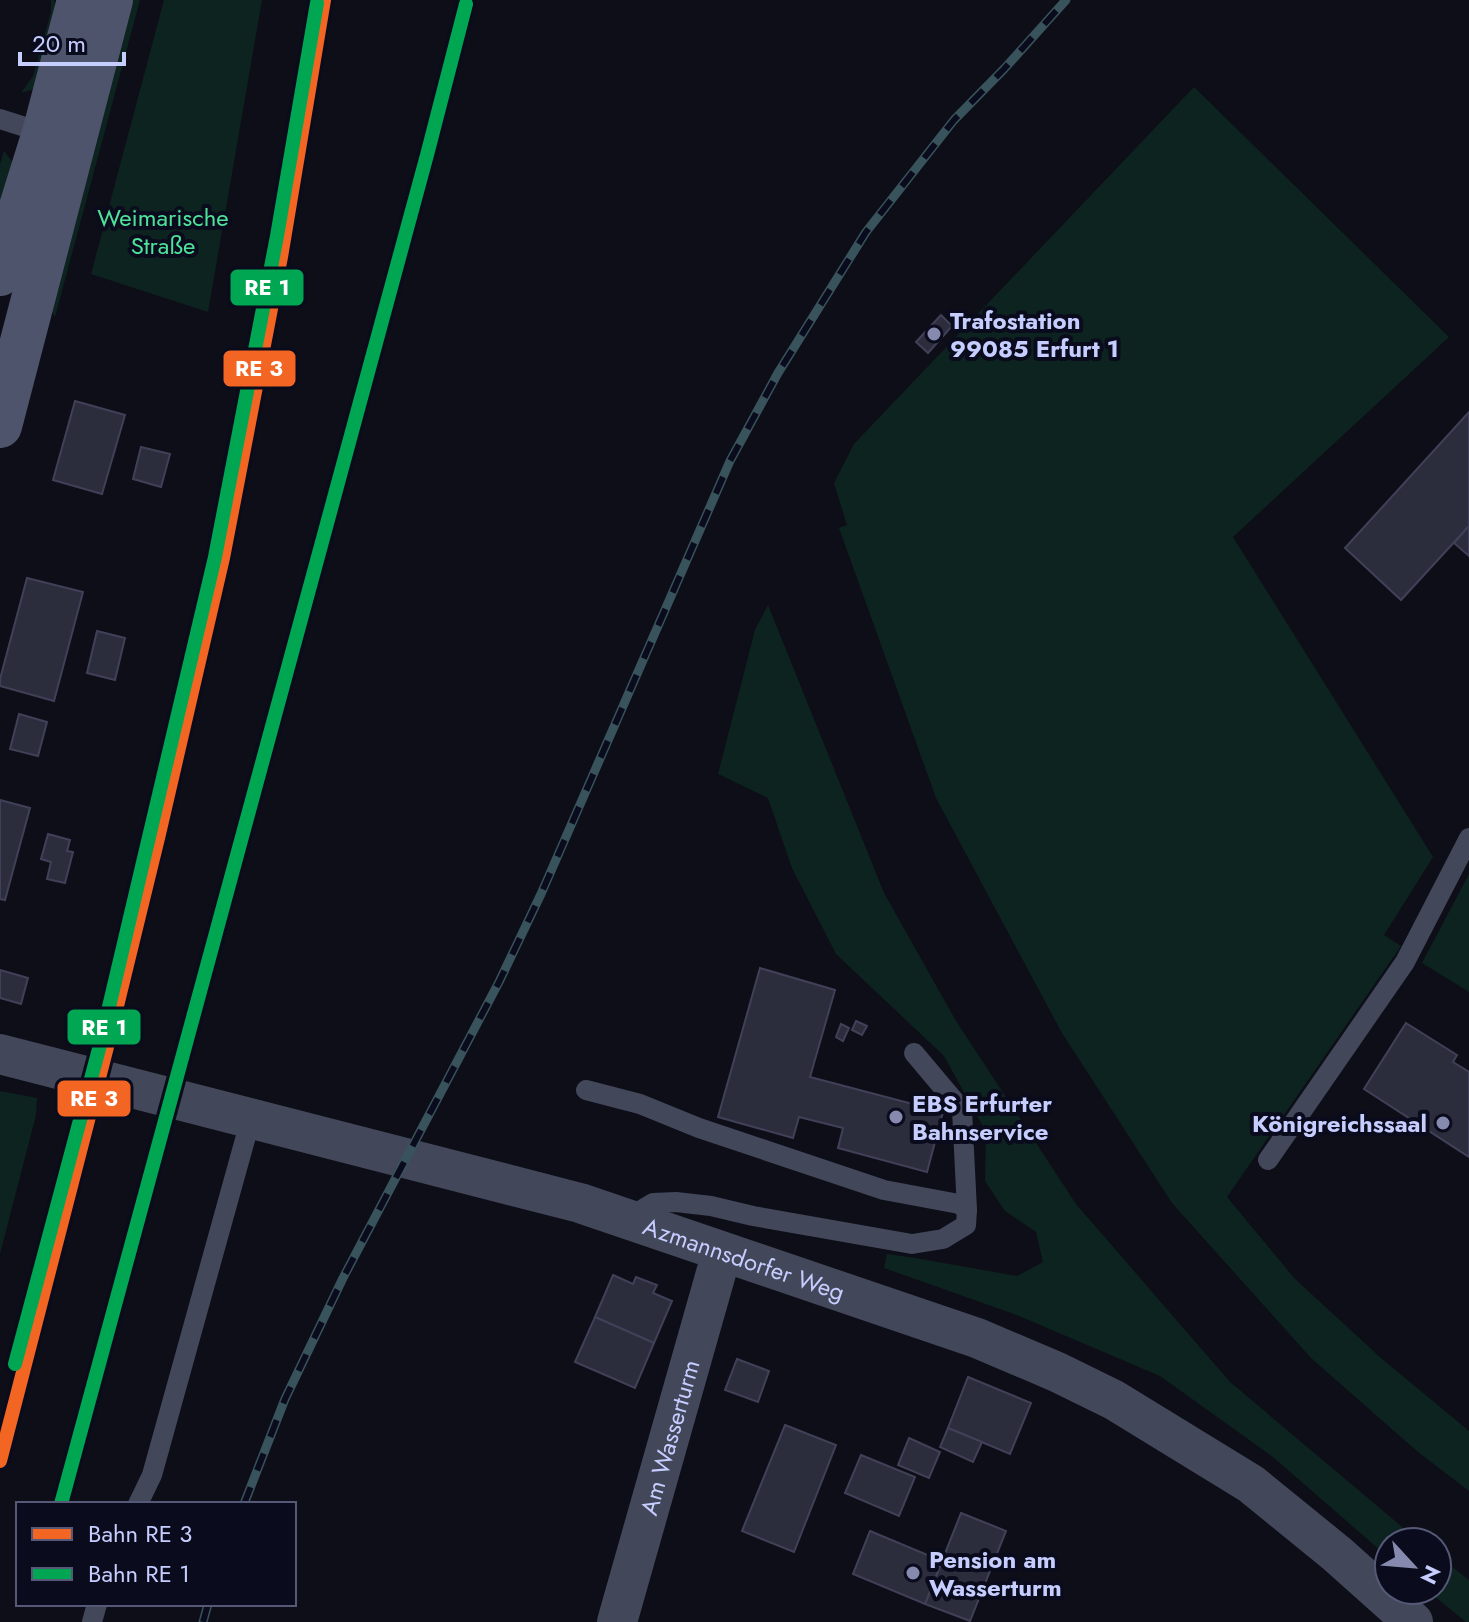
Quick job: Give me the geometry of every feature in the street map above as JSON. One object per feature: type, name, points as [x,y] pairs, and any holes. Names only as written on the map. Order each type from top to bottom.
[{"type":"main road","points":[[0,274],[86,2]]},
{"type":"main road","points":[[0,426],[86,2]]},
{"type":"street","name":"Azmannsdorfer Weg","points":[[0,1054],[580,1203],[977,1338],[1114,1400],[1251,1484],[1337,1554],[1413,1622]]},
{"type":"street","name":"Am Wasserturm","points":[[617,1622],[722,1252]]},
{"type":"lane","points":[[0,119],[44,133]]},
{"type":"lane","points":[[1268,1160],[1405,962],[1469,838]]},
{"type":"lane","points":[[639,1223],[643,1209],[653,1203],[676,1202],[912,1244],[943,1239],[966,1225],[962,1110],[914,1053]]},
{"type":"lane","points":[[586,1090],[640,1104],[699,1128],[884,1190],[959,1204],[967,1210]]},
{"type":"lane","points":[[139,1502],[152,1475],[251,1118]]},
{"type":"green space","points":[[51,0],[54,0],[58,15],[37,88],[21,93],[33,76],[51,12]]},
{"type":"green space","points":[[130,0],[140,0],[55,317],[48,304]]},
{"type":"green space","name":"Weimarische Straße","points":[[164,0],[262,0],[208,312],[91,274]]},
{"type":"green space","points":[[1194,87],[1449,337],[1233,537],[1433,857],[1384,935],[1401,946],[1227,1197],[1295,1279],[1381,1358],[1469,1431],[1469,1491],[1418,1452],[1311,1358],[1172,1203],[1062,1033],[936,798],[839,528],[847,525],[834,483],[854,444]]},
{"type":"green space","points":[[4,151],[15,165],[0,212],[0,164]]},
{"type":"green space","points":[[768,605],[884,893],[956,1021],[1076,1204],[1230,1382],[1401,1526],[1373,1526],[1373,1544],[1273,1457],[1160,1376],[1014,1314],[884,1268],[887,1254],[1017,1276],[1043,1262],[1036,1232],[1005,1211],[985,1181],[986,1132],[944,1056],[836,954],[792,868],[768,798],[718,774],[755,630]]},
{"type":"green space","points":[[1469,874],[1469,992],[1422,963]]},
{"type":"green space","points":[[0,1091],[37,1098],[36,1115],[0,1254]]},
{"type":"green space","points":[[1453,1568],[1469,1580],[1469,1622],[1446,1606],[1453,1606]]},
{"type":"building","name":"Trafostation 99085 Erfurt 1","points":[[941,315],[952,326],[928,353],[916,342]]},
{"type":"building","points":[[75,401],[125,415],[102,494],[53,480]]},
{"type":"building","points":[[1469,412],[1469,526],[1401,600],[1345,548]]},
{"type":"building","points":[[141,447],[170,454],[161,487],[133,479]]},
{"type":"building","points":[[1469,526],[1469,556],[1454,543]]},
{"type":"building","points":[[27,578],[83,592],[54,701],[0,686]]},
{"type":"building","points":[[97,631],[125,638],[115,680],[87,673]]},
{"type":"building","points":[[19,714],[47,722],[38,756],[10,749]]},
{"type":"building","points":[[0,800],[30,808],[5,900],[0,899]]},
{"type":"building","points":[[48,834],[70,840],[67,851],[73,852],[65,883],[47,879],[51,862],[41,859]]},
{"type":"building","points":[[760,968],[835,990],[810,1077],[943,1112],[927,1172],[838,1148],[843,1128],[799,1117],[793,1138],[718,1117]]},
{"type":"building","points":[[0,970],[28,978],[21,1004],[0,998]]},
{"type":"building","points":[[856,1021],[867,1026],[862,1035],[852,1030]]},
{"type":"building","name":"Königreichssaal","points":[[1406,1023],[1457,1055],[1453,1062],[1469,1072],[1469,1157],[1364,1089]]},
{"type":"building","points":[[841,1024],[849,1028],[843,1041],[836,1037]]},
{"type":"building","points":[[613,1275],[633,1284],[636,1277],[657,1285],[653,1293],[672,1301],[654,1343],[595,1317]]},
{"type":"building","points":[[595,1317],[654,1343],[635,1388],[575,1362]]},
{"type":"building","points":[[737,1359],[769,1371],[758,1402],[725,1390]]},
{"type":"building","points":[[968,1377],[1031,1403],[1010,1454],[948,1428]]},
{"type":"building","points":[[785,1425],[836,1445],[794,1552],[742,1531]]},
{"type":"building","points":[[948,1428],[982,1442],[973,1462],[940,1447]]},
{"type":"building","points":[[909,1438],[940,1452],[929,1478],[898,1465]]},
{"type":"building","points":[[861,1455],[915,1477],[899,1516],[845,1493]]},
{"type":"building","points":[[961,1513],[1006,1531],[970,1621],[925,1604]]},
{"type":"building","points":[[870,1531],[942,1561],[925,1604],[853,1574]]},
{"type":"railway","points":[[245,1502],[285,1399],[343,1278],[499,982],[541,894],[730,461],[778,373],[866,232],[954,120],[1066,0]]},
{"type":"railway","points":[[203,1622],[207,1606]]},
{"type":"transit line","points":[[0,1461],[107,1047],[223,558],[281,257],[324,0]]},
{"type":"transit line","points":[[15,1364],[100,1045],[215,557],[277,236],[317,3]]},
{"type":"transit line","points":[[62,1502],[466,4]]},
{"type":"place","name":"Trafostation 99085 Erfurt 1","points":[[934,334]]},
{"type":"place","name":"EBS Erfurter Bahnservice","points":[[896,1117]]},
{"type":"place","name":"Königreichssaal","points":[[1443,1123]]},
{"type":"place","name":"Pension am Wasserturm","points":[[913,1573]]}]
